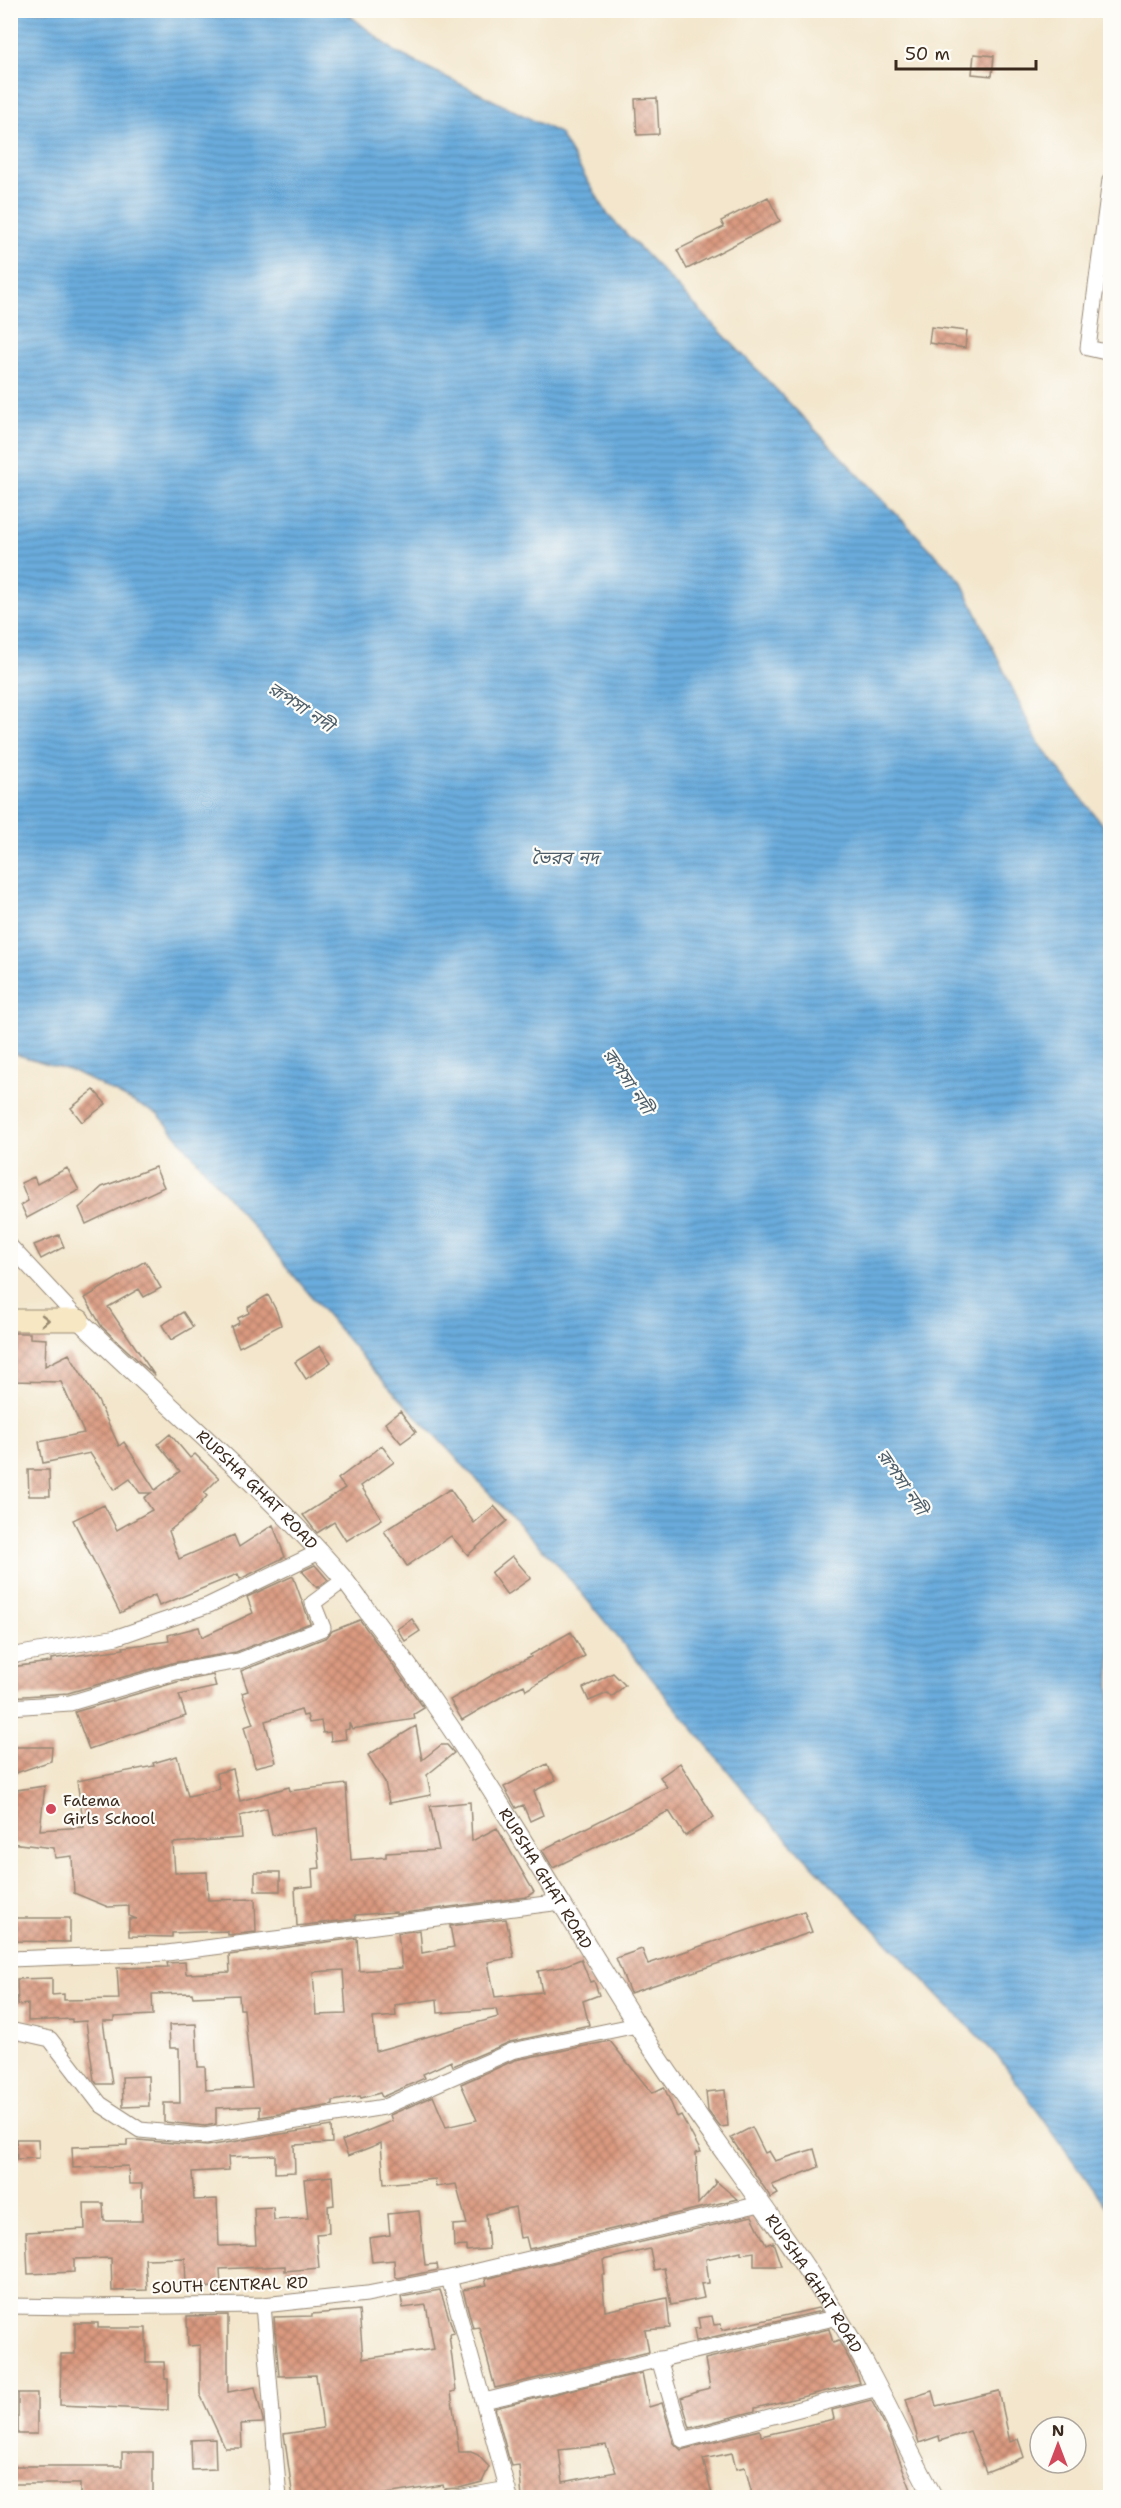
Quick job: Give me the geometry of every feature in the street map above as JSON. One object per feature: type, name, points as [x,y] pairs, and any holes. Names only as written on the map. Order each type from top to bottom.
[{"type":"main road","points":[[10,1320],[79,1320]]},
{"type":"street","points":[[1110,180],[1088,348],[1110,353]]},
{"type":"street","points":[[10,1246],[79,1320]]},
{"type":"street","name":"RUPSHA GHAT ROAD","points":[[79,1320],[255,1485],[319,1552],[344,1580],[417,1677],[503,1807],[690,2107],[838,2317],[878,2388],[934,2498]]},
{"type":"street","points":[[10,1656],[117,1637],[209,1605],[319,1552]]},
{"type":"street","points":[[10,1707],[70,1703],[175,1672],[239,1661],[323,1628],[313,1603],[344,1580]]},
{"type":"street","points":[[10,1959],[167,1953],[561,1902]]},
{"type":"street","points":[[10,2030],[50,2038],[100,2104],[140,2130],[206,2136],[384,2107],[512,2051],[637,2025]]},
{"type":"street","name":"SOUTH CENTRAL RD","points":[[10,2306],[263,2305],[367,2294],[449,2278],[760,2204]]},
{"type":"street","points":[[449,2278],[509,2493],[457,2498]]},
{"type":"street","points":[[263,2305],[279,2498]]},
{"type":"street","points":[[484,2401],[838,2317]]},
{"type":"street","points":[[659,2359],[683,2440],[878,2388]]},
{"type":"water","name":"ভৈরব নদ","points":[[10,11],[344,11],[396,52],[559,133],[608,215],[961,581],[1038,742],[1110,835],[1110,2212],[1000,2059],[765,1816],[564,1572],[373,1370],[159,1115],[75,1072],[11,1053]]},
{"type":"building","points":[[974,54],[994,56],[992,76],[972,74]]},
{"type":"building","points":[[657,98],[659,134],[637,135],[635,99]]},
{"type":"building","points":[[768,197],[780,221],[687,269],[677,250],[724,227],[721,221]]},
{"type":"building","points":[[931,327],[967,331],[965,348],[929,343]]},
{"type":"building","points":[[94,1090],[106,1104],[82,1122],[71,1108]]},
{"type":"building","points":[[155,1167],[164,1187],[86,1224],[79,1208],[102,1187]]},
{"type":"building","points":[[67,1168],[79,1190],[27,1218],[21,1205],[28,1201],[21,1183],[34,1177],[37,1184]]},
{"type":"building","points":[[59,1235],[64,1247],[41,1259],[34,1245]]},
{"type":"building","points":[[145,1261],[161,1288],[144,1297],[139,1289],[108,1307],[155,1376],[102,1327],[85,1298]]},
{"type":"building","points":[[268,1295],[281,1325],[239,1347],[231,1327],[239,1323],[238,1318],[249,1313],[248,1307]]},
{"type":"building","points":[[183,1312],[193,1327],[171,1340],[162,1325]]},
{"type":"building","points":[[10,1333],[30,1333],[30,1338],[46,1339],[45,1366],[69,1354],[98,1401],[119,1446],[124,1442],[155,1490],[180,1471],[158,1444],[170,1434],[190,1458],[195,1454],[219,1478],[204,1493],[207,1496],[193,1512],[169,1531],[179,1559],[234,1535],[239,1547],[273,1525],[285,1557],[240,1579],[238,1574],[159,1606],[155,1595],[120,1613],[73,1520],[104,1505],[117,1530],[152,1510],[144,1498],[151,1493],[140,1493],[130,1479],[114,1490],[90,1453],[43,1463],[39,1442],[84,1433],[61,1382],[10,1381]]},
{"type":"building","points":[[320,1346],[331,1362],[306,1379],[295,1362]]},
{"type":"building","points":[[400,1411],[416,1432],[401,1443],[385,1423]]},
{"type":"building","points":[[382,1446],[394,1462],[361,1486],[382,1519],[346,1541],[334,1522],[317,1533],[303,1515],[345,1488],[338,1479]]},
{"type":"building","points":[[28,1470],[49,1470],[50,1496],[29,1496]]},
{"type":"building","points":[[450,1489],[474,1523],[494,1506],[507,1521],[468,1555],[451,1536],[407,1566],[384,1531]]},
{"type":"building","points":[[512,1556],[531,1578],[507,1595],[491,1573]]},
{"type":"building","points":[[315,1565],[328,1580],[317,1588],[302,1571]]},
{"type":"building","points":[[293,1576],[310,1623],[236,1652],[172,1663],[68,1693],[10,1697],[10,1667],[169,1641],[168,1635],[199,1627],[202,1637],[253,1613],[247,1597]]},
{"type":"building","points":[[412,1619],[420,1631],[405,1641],[397,1629]]},
{"type":"building","points":[[360,1620],[424,1708],[414,1714],[415,1719],[352,1729],[349,1723],[349,1729],[345,1730],[346,1739],[331,1741],[330,1732],[323,1733],[321,1721],[309,1723],[307,1715],[303,1716],[301,1710],[265,1721],[276,1762],[255,1767],[244,1727],[253,1724],[242,1693],[248,1691],[241,1671],[327,1637],[332,1631]]},
{"type":"building","points":[[571,1632],[585,1656],[526,1690],[524,1685],[513,1690],[462,1720],[450,1700],[496,1673],[531,1657],[530,1655]]},
{"type":"building","points":[[613,1673],[625,1685],[612,1697],[608,1693],[589,1701],[583,1688]]},
{"type":"building","points":[[213,1675],[216,1687],[179,1695],[186,1716],[89,1749],[75,1712],[177,1682]]},
{"type":"building","points":[[416,1726],[422,1760],[441,1745],[447,1745],[454,1753],[427,1775],[431,1795],[389,1803],[385,1782],[368,1755]]},
{"type":"building","points":[[10,1747],[52,1747],[51,1761],[10,1775]]},
{"type":"building","points":[[177,1756],[188,1796],[220,1789],[216,1773],[233,1769],[240,1801],[289,1787],[290,1791],[346,1784],[351,1860],[386,1857],[386,1853],[439,1850],[430,1806],[470,1802],[472,1841],[497,1828],[534,1892],[526,1897],[396,1914],[396,1912],[355,1915],[356,1919],[297,1926],[295,1888],[313,1886],[312,1869],[320,1868],[316,1828],[272,1835],[267,1808],[240,1816],[242,1838],[173,1843],[175,1873],[207,1872],[208,1900],[255,1899],[256,1932],[228,1935],[228,1931],[172,1933],[172,1937],[129,1936],[129,1919],[137,1919],[129,1916],[129,1906],[108,1907],[74,1893],[72,1856],[55,1858],[54,1848],[10,1843],[10,1791],[45,1786],[40,1830],[84,1827],[77,1781],[154,1766],[153,1763]]},
{"type":"building","points":[[680,1763],[714,1817],[685,1836],[669,1811],[553,1868],[542,1850],[667,1787],[660,1777]]},
{"type":"building","points":[[547,1764],[556,1780],[534,1791],[543,1815],[530,1821],[523,1805],[516,1808],[504,1787]]},
{"type":"building","points":[[255,1872],[280,1872],[280,1891],[255,1891]]},
{"type":"building","points":[[804,1911],[812,1932],[630,1993],[616,1958],[642,1949],[648,1964]]},
{"type":"building","points":[[10,1918],[70,1918],[70,1942],[10,1941]]},
{"type":"building","points":[[506,1919],[514,1957],[488,1962],[495,1997],[542,1992],[538,1971],[561,1967],[581,1959],[590,1982],[594,1981],[599,1995],[583,2001],[589,2025],[510,2042],[453,2066],[451,2061],[423,2074],[425,2078],[382,2097],[380,2093],[361,2098],[360,2096],[333,2101],[333,2105],[260,2117],[260,2106],[216,2108],[216,2124],[205,2126],[164,2122],[164,2103],[180,2103],[179,2048],[170,2048],[169,2025],[196,2024],[198,2067],[205,2067],[206,2090],[252,2088],[244,2009],[240,2009],[239,1995],[193,1997],[192,1993],[152,1994],[153,2015],[114,2017],[114,2021],[103,2021],[112,2084],[97,2084],[94,2080],[86,2021],[72,2022],[72,2019],[28,2021],[28,2004],[18,2005],[17,1979],[52,1978],[52,1995],[64,1994],[64,2000],[119,1999],[117,1968],[168,1967],[167,1963],[185,1962],[186,1974],[230,1972],[229,1955],[357,1938],[359,1971],[402,1968],[398,1933],[420,1930],[422,1953],[454,1947],[450,1926]],"holes":[[[343,1970],[346,2014],[316,2015],[313,1972]],[[437,1999],[438,2013],[496,2009],[498,2017],[376,2051],[373,2018],[396,2016],[395,2005]]]},
{"type":"building","points":[[610,2041],[652,2093],[664,2087],[677,2117],[681,2115],[701,2152],[696,2153],[698,2204],[716,2184],[715,2180],[737,2199],[529,2249],[526,2237],[520,2238],[515,2207],[486,2214],[489,2249],[466,2251],[466,2246],[454,2247],[453,2225],[467,2224],[456,2184],[436,2187],[435,2179],[384,2184],[381,2143],[348,2156],[342,2141],[392,2121],[390,2115],[433,2096],[446,2127],[477,2120],[461,2084],[515,2060]]},
{"type":"building","points":[[148,2076],[149,2106],[123,2107],[122,2077]]},
{"type":"building","points":[[725,2090],[728,2126],[720,2127],[708,2111],[706,2092]]},
{"type":"building","points":[[331,2126],[332,2143],[294,2145],[295,2172],[275,2173],[275,2155],[228,2157],[229,2170],[192,2172],[194,2200],[217,2199],[219,2246],[256,2245],[254,2208],[273,2207],[274,2220],[308,2218],[304,2179],[332,2176],[334,2205],[328,2206],[329,2233],[316,2234],[319,2268],[285,2271],[285,2266],[220,2269],[221,2287],[186,2288],[185,2258],[145,2259],[147,2290],[112,2291],[111,2258],[74,2259],[74,2272],[28,2274],[26,2232],[85,2229],[84,2203],[103,2203],[104,2221],[142,2221],[142,2184],[129,2184],[128,2166],[73,2168],[72,2147],[127,2145],[127,2140],[207,2146]]},
{"type":"building","points":[[752,2127],[765,2153],[769,2151],[775,2161],[814,2149],[819,2167],[772,2185],[778,2194],[771,2198],[731,2138]]},
{"type":"building","points":[[16,2139],[38,2139],[39,2158],[17,2159]]},
{"type":"building","points":[[419,2211],[425,2265],[437,2264],[438,2270],[398,2278],[395,2276],[394,2260],[372,2262],[369,2238],[390,2235],[388,2214]]},
{"type":"building","points":[[752,2216],[766,2245],[773,2242],[781,2266],[754,2266],[754,2252],[741,2254],[741,2251],[706,2259],[709,2283],[701,2284],[704,2298],[671,2305],[664,2268],[654,2270],[650,2249],[603,2260],[605,2311],[667,2298],[670,2328],[645,2330],[649,2352],[495,2388],[479,2327],[473,2328],[463,2290],[487,2285],[485,2279]]},
{"type":"building","points":[[440,2290],[454,2333],[449,2334],[456,2391],[451,2392],[459,2452],[471,2452],[478,2455],[489,2467],[482,2482],[459,2488],[444,2489],[443,2485],[360,2498],[293,2498],[284,2434],[323,2428],[316,2375],[279,2376],[274,2317],[312,2316],[312,2314],[359,2310],[363,2359],[434,2349],[426,2305],[403,2308],[401,2297]]},
{"type":"building","points":[[818,2308],[821,2311],[696,2341],[694,2329],[700,2328],[698,2318],[712,2316],[714,2325],[721,2324],[722,2330]]},
{"type":"building","points":[[228,2315],[228,2392],[255,2387],[263,2420],[263,2423],[241,2424],[242,2448],[225,2448],[200,2394],[200,2345],[188,2346],[187,2316]]},
{"type":"building","points":[[75,2323],[98,2323],[98,2328],[146,2328],[146,2362],[164,2362],[165,2379],[168,2379],[168,2410],[60,2405],[61,2354],[75,2354]]},
{"type":"building","points":[[829,2329],[833,2343],[839,2341],[860,2383],[755,2408],[755,2411],[690,2428],[681,2398],[710,2388],[705,2359]]},
{"type":"building","points":[[642,2373],[649,2407],[662,2403],[674,2443],[681,2450],[760,2430],[761,2436],[834,2419],[832,2410],[871,2400],[891,2438],[912,2492],[894,2498],[753,2498],[745,2467],[736,2469],[732,2453],[703,2459],[713,2498],[596,2498],[596,2491],[568,2498],[522,2498],[519,2465],[511,2466],[495,2408]],"holes":[[[606,2445],[616,2472],[563,2482],[559,2450]]]},
{"type":"building","points":[[932,2391],[936,2406],[999,2391],[1010,2442],[1018,2439],[1024,2457],[986,2472],[970,2431],[940,2441],[939,2436],[919,2443],[906,2399]]},
{"type":"building","points":[[18,2393],[37,2393],[37,2434],[18,2434]]},
{"type":"building","points":[[215,2439],[216,2469],[192,2470],[191,2440]]},
{"type":"building","points":[[122,2452],[153,2452],[153,2497],[80,2498],[80,2484],[10,2484],[10,2466],[122,2466]]},
{"type":"place","name":"Fatema Girls School","points":[[51,1809]]},
{"type":"water label","name":"রূপসা নদী","points":[[301,707]]},
{"type":"water label","name":"রূপসা নদী","points":[[628,1081]]},
{"type":"water label","name":"রূপসা নদী","points":[[902,1482]]}]
